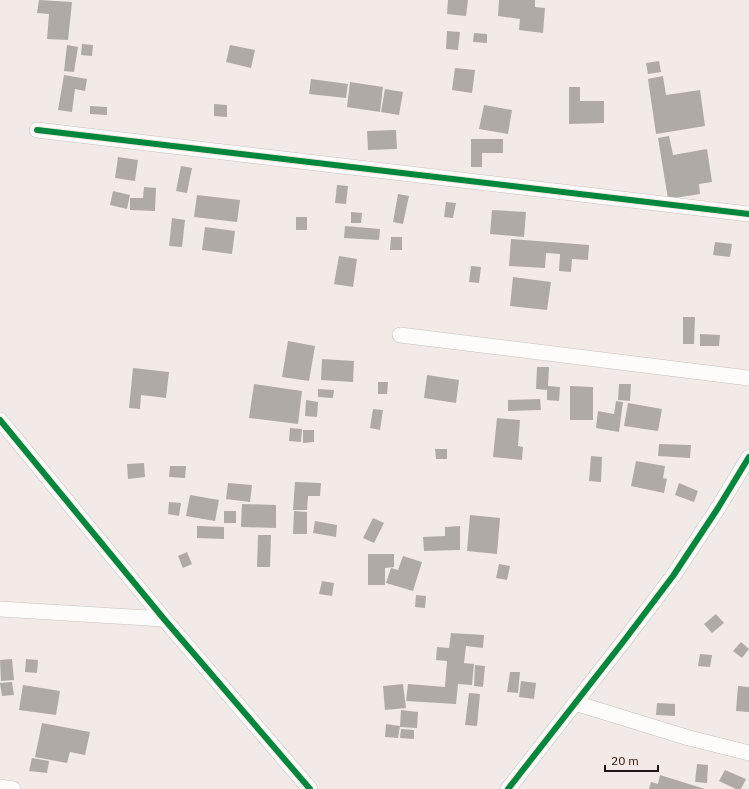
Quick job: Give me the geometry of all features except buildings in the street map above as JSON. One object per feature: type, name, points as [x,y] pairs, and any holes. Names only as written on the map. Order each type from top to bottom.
[{"type":"street","points":[[37,130],[749,214]]},
{"type":"street","points":[[400,335],[749,378]]},
{"type":"street","points":[[0,420],[164,619],[310,789]]},
{"type":"street","points":[[508,789],[673,576],[718,508],[749,457]]},
{"type":"street","points":[[0,608],[164,619]]},
{"type":"street","points":[[575,703],[689,738],[749,753]]},
{"type":"street","points":[[0,788],[13,789]]},
{"type":"cycle path","points":[[37,130],[749,214]]},
{"type":"cycle path","points":[[0,420],[164,619],[310,789]]},
{"type":"cycle path","points":[[508,789],[673,576],[718,508],[749,457]]}]
